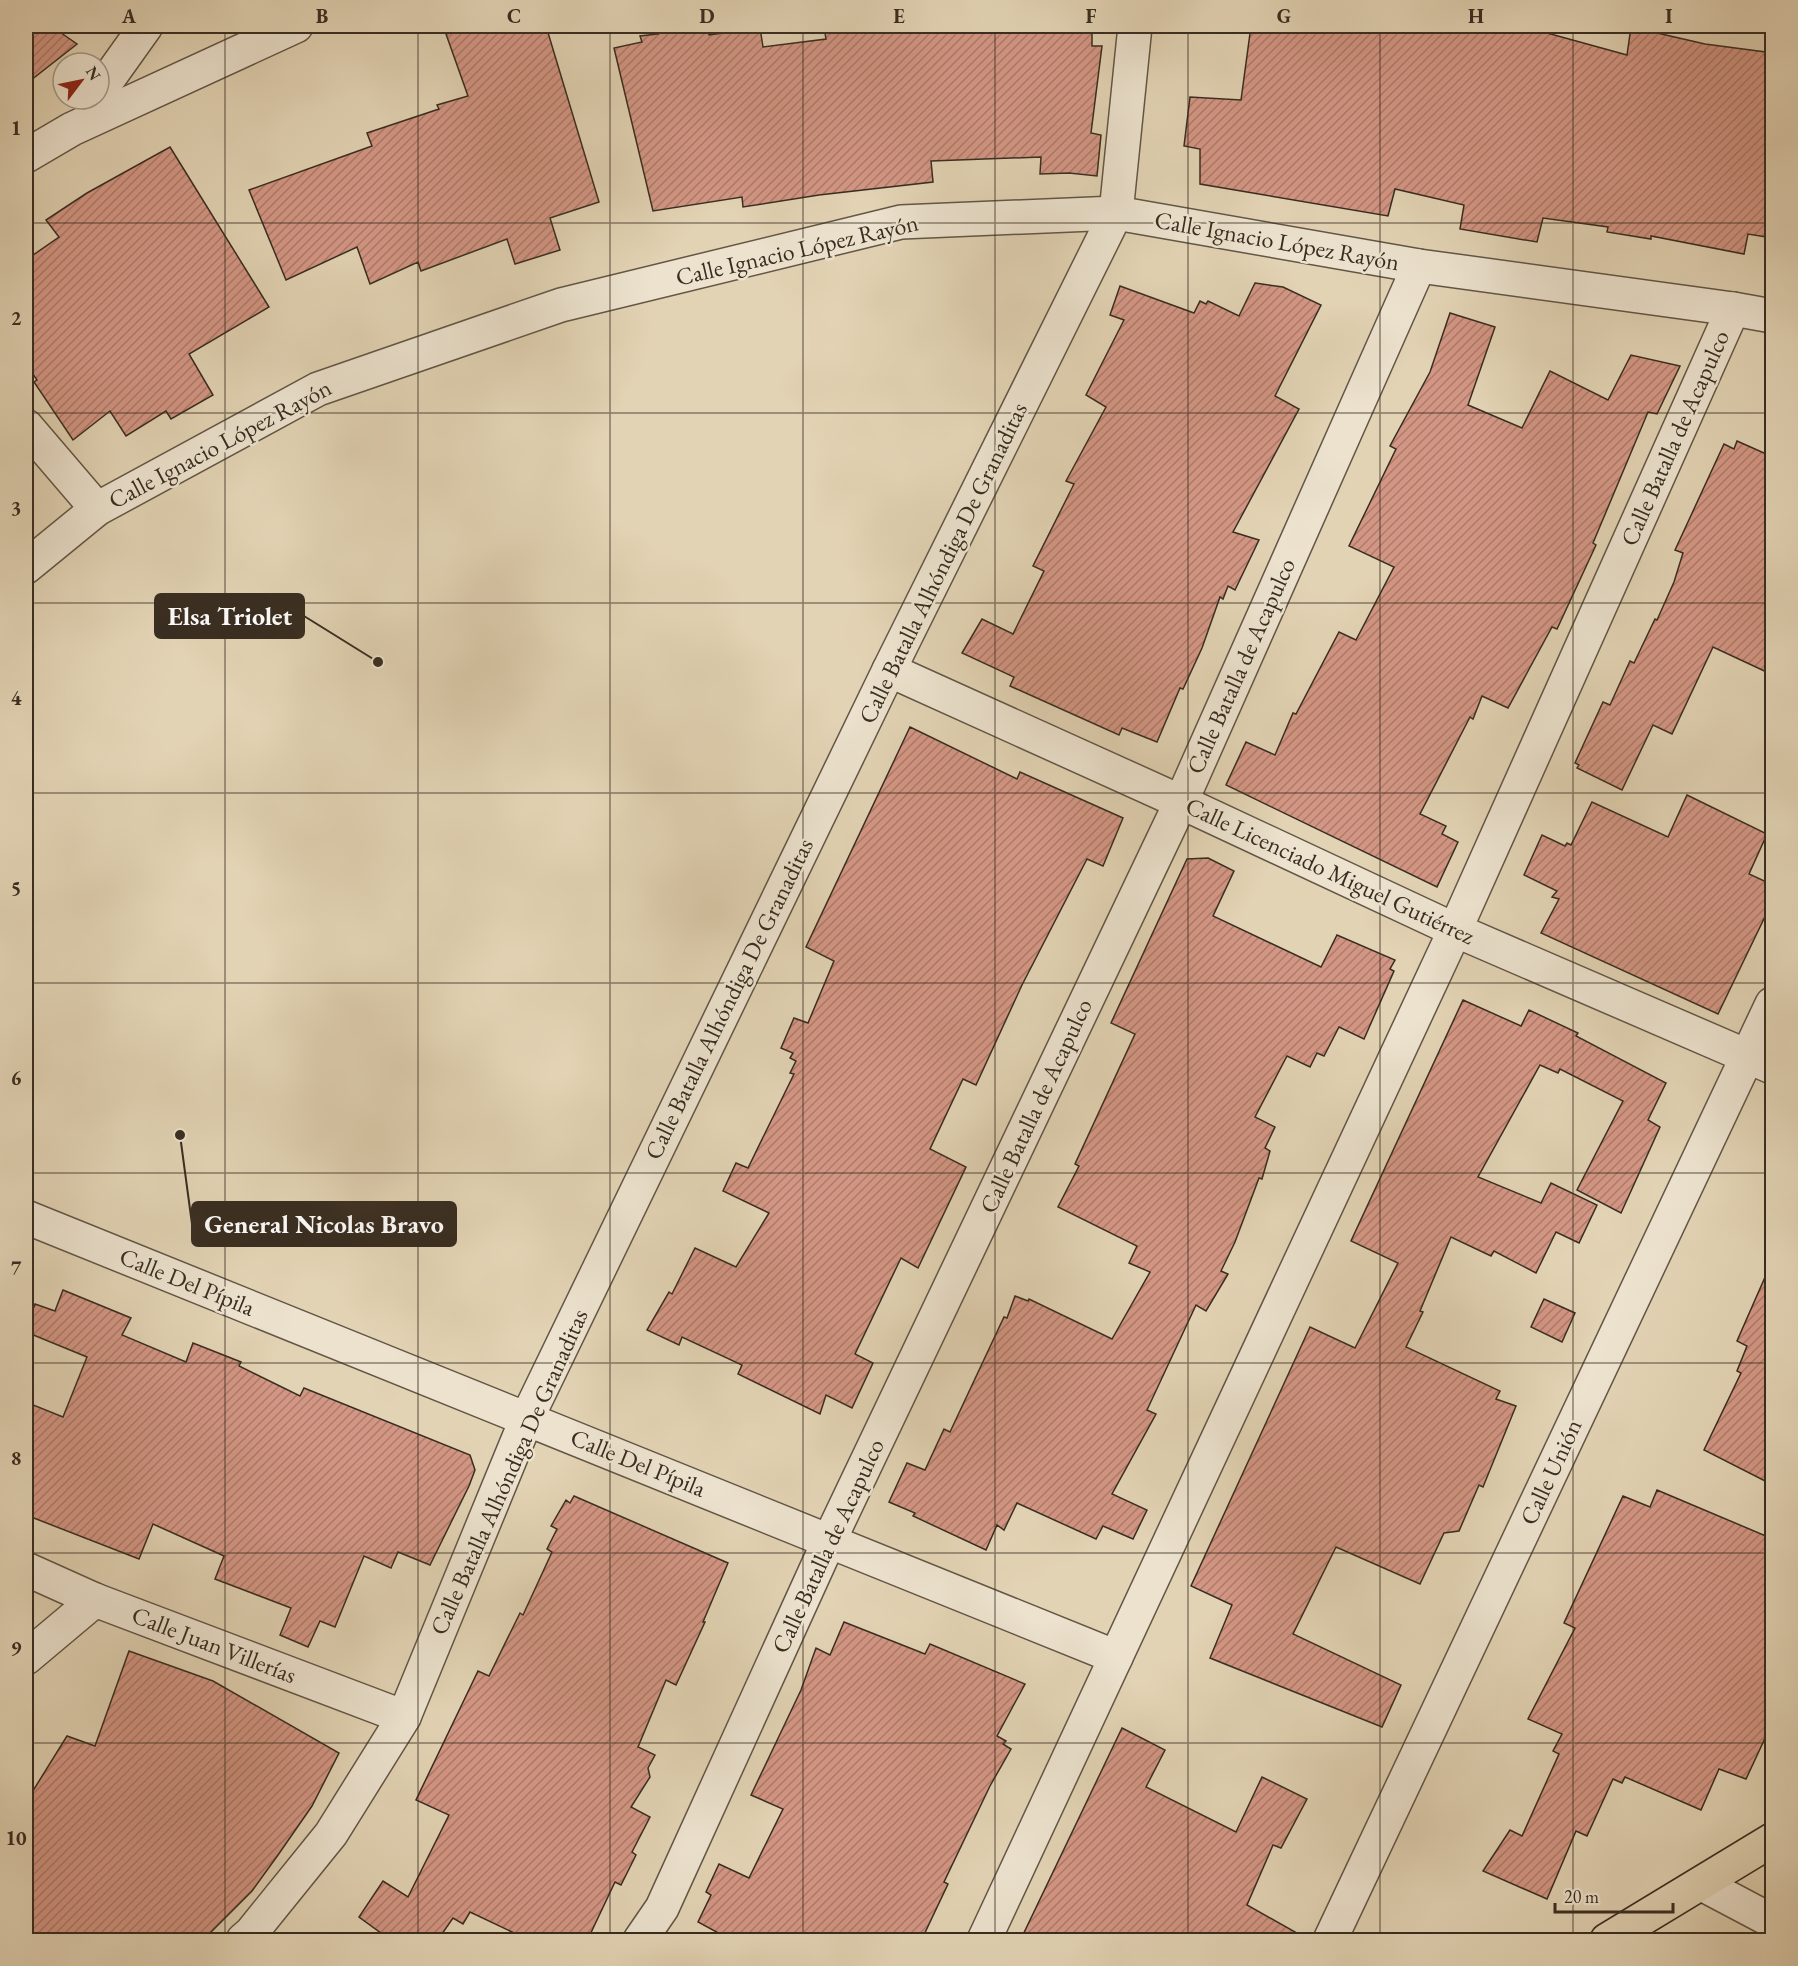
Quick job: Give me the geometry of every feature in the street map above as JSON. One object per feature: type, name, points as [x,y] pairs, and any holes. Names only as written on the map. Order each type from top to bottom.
[{"type":"main road","points":[[1607,1941],[1773,1840]]},
{"type":"street","points":[[111,75],[146,26]]},
{"type":"street","points":[[26,156],[72,129],[296,26]]},
{"type":"street","name":"Calle Batalla Alhóndiga De Granaditas","points":[[243,1941],[252,1933],[331,1834],[404,1717],[527,1418],[889,670],[1116,213],[1135,26]]},
{"type":"street","points":[[72,129],[85,111]]},
{"type":"street","name":"Calle Ignacio López Rayón","points":[[26,567],[97,508],[318,389],[561,305],[900,222],[1116,213],[1419,266],[1773,316]]},
{"type":"street","name":"Calle Batalla de Acapulco","points":[[640,1941],[662,1908],[829,1540],[1181,802],[1419,266]]},
{"type":"street","name":"Calle Batalla de Acapulco","points":[[984,1941],[1455,930],[1733,309]]},
{"type":"street","points":[[26,426],[97,508]]},
{"type":"street","name":"Calle Licenciado Miguel Gutiérrez","points":[[889,670],[1181,802],[1455,930],[1760,1061]]},
{"type":"street","name":"Calle Unión","points":[[1330,1941],[1760,1061],[1773,1004]]},
{"type":"street","name":"Calle Del Pípila","points":[[26,1217],[1116,1657]]},
{"type":"street","name":"Calle Juan Villerías","points":[[26,1569],[95,1600],[404,1717]]},
{"type":"street","points":[[26,1658],[95,1600]]},
{"type":"street","points":[[1702,1884],[1773,1921]]},
{"type":"building","points":[[26,26],[51,26],[77,44],[68,51],[51,51],[51,64],[26,84]]},
{"type":"building","points":[[482,26],[546,26],[599,202],[550,218],[560,250],[515,264],[507,239],[421,271],[418,262],[370,284],[357,247],[286,280],[249,190],[372,146],[367,133],[439,109],[437,105],[468,96],[446,34]]},
{"type":"building","points":[[652,26],[708,26],[709,35],[760,28],[763,47],[826,39],[825,33],[919,26],[1092,26],[1092,46],[1102,46],[1091,133],[1101,135],[1097,176],[1069,173],[1040,174],[1041,157],[931,161],[933,182],[819,195],[743,207],[742,197],[653,211],[614,48],[642,42],[640,36],[658,34]]},
{"type":"building","points":[[1251,26],[1549,26],[1547,33],[1627,55],[1631,27],[1705,44],[1773,53],[1773,238],[1748,234],[1744,254],[1651,236],[1651,239],[1607,232],[1608,227],[1543,218],[1537,242],[1460,229],[1464,205],[1395,189],[1388,216],[1200,184],[1200,149],[1184,146],[1190,97],[1241,100]]},
{"type":"building","points":[[170,147],[269,307],[189,354],[213,395],[171,419],[166,411],[126,436],[110,411],[73,440],[34,382],[37,380],[26,364],[26,260],[59,237],[46,220],[87,193]]},
{"type":"building","points":[[1255,283],[1283,287],[1321,305],[1275,396],[1299,409],[1233,532],[1259,540],[1235,590],[1228,586],[1223,599],[1220,597],[1202,648],[1183,689],[1180,688],[1157,742],[1122,728],[1119,735],[1010,686],[1014,677],[962,653],[982,619],[1013,634],[1044,571],[1033,566],[1074,484],[1066,481],[1106,407],[1086,395],[1124,320],[1110,315],[1120,286],[1194,313],[1200,301],[1206,304],[1208,301],[1239,316]]},
{"type":"building","points":[[1450,313],[1495,327],[1468,405],[1522,428],[1550,371],[1608,400],[1631,355],[1680,366],[1657,414],[1648,412],[1593,543],[1596,545],[1557,629],[1552,627],[1508,708],[1482,696],[1473,719],[1470,717],[1420,814],[1446,826],[1442,834],[1458,842],[1437,887],[1226,785],[1246,742],[1275,755],[1293,713],[1296,714],[1339,632],[1356,640],[1394,567],[1349,546],[1396,449],[1390,446],[1430,372]]},
{"type":"building","points":[[1737,441],[1773,457],[1773,675],[1713,647],[1672,734],[1653,725],[1622,790],[1577,768],[1579,765],[1575,763],[1603,702],[1610,705],[1630,661],[1634,663],[1655,619],[1657,620],[1674,582],[1683,553],[1675,550],[1724,444],[1734,449]]},
{"type":"building","points":[[910,727],[1017,779],[1020,772],[1123,818],[1103,866],[1087,859],[1022,985],[976,1085],[963,1079],[930,1149],[966,1167],[918,1268],[901,1258],[855,1354],[873,1363],[852,1408],[826,1395],[820,1414],[738,1374],[742,1365],[682,1337],[679,1345],[647,1330],[669,1292],[672,1294],[695,1248],[736,1267],[769,1213],[723,1191],[736,1163],[748,1168],[794,1074],[790,1073],[796,1061],[790,1058],[793,1053],[781,1048],[794,1018],[808,1023],[834,961],[806,947]]},
{"type":"building","points":[[1687,795],[1767,834],[1749,874],[1773,885],[1773,900],[1718,1014],[1541,933],[1559,899],[1552,897],[1557,891],[1524,875],[1542,835],[1565,846],[1567,843],[1571,845],[1592,802],[1668,837]]},
{"type":"building","points":[[1208,858],[1234,871],[1213,916],[1321,967],[1337,935],[1395,960],[1390,969],[1394,971],[1364,1039],[1339,1027],[1324,1056],[1317,1053],[1310,1067],[1287,1056],[1255,1117],[1275,1127],[1265,1148],[1270,1151],[1262,1179],[1259,1178],[1235,1242],[1221,1271],[1228,1274],[1206,1311],[1196,1305],[1147,1410],[1156,1414],[1112,1494],[1147,1510],[1133,1539],[1103,1526],[1096,1539],[1017,1503],[1004,1530],[997,1525],[986,1550],[913,1516],[915,1513],[889,1502],[907,1463],[925,1470],[944,1429],[950,1432],[1004,1317],[1007,1318],[1015,1296],[1028,1301],[1029,1299],[1112,1339],[1150,1272],[1129,1263],[1137,1246],[1058,1207],[1079,1166],[1075,1164],[1135,1034],[1111,1023],[1187,859]]},
{"type":"building","points":[[1463,1000],[1521,1026],[1529,1010],[1578,1033],[1576,1036],[1666,1083],[1648,1120],[1660,1127],[1621,1213],[1577,1190],[1623,1101],[1560,1069],[1558,1073],[1540,1065],[1478,1177],[1541,1203],[1551,1183],[1597,1205],[1579,1243],[1556,1232],[1536,1273],[1494,1251],[1491,1256],[1451,1237],[1420,1311],[1423,1312],[1406,1347],[1500,1391],[1496,1399],[1516,1406],[1483,1487],[1479,1485],[1459,1531],[1444,1533],[1420,1584],[1336,1547],[1293,1634],[1401,1685],[1382,1727],[1210,1658],[1232,1605],[1191,1586],[1310,1327],[1355,1348],[1398,1263],[1351,1241]]},
{"type":"building","points":[[1773,1259],[1773,1485],[1704,1450],[1741,1373],[1737,1371],[1747,1346],[1737,1341]]},
{"type":"building","points":[[63,1290],[131,1318],[122,1335],[186,1362],[193,1343],[241,1362],[239,1366],[300,1396],[304,1388],[470,1455],[475,1470],[430,1565],[398,1552],[391,1568],[364,1556],[335,1627],[320,1621],[308,1647],[280,1635],[291,1608],[215,1579],[224,1556],[153,1524],[139,1559],[26,1515],[26,1452],[29,1446],[26,1444],[26,1402],[63,1417],[87,1357],[26,1332],[35,1304],[55,1311]]},
{"type":"building","points":[[1544,1299],[1575,1313],[1562,1342],[1531,1327]]},
{"type":"building","points":[[1657,1490],[1773,1539],[1773,1721],[1746,1779],[1719,1769],[1701,1810],[1625,1777],[1622,1783],[1613,1779],[1587,1836],[1576,1831],[1547,1899],[1483,1871],[1510,1830],[1522,1836],[1559,1754],[1553,1751],[1562,1734],[1528,1719],[1575,1628],[1564,1623],[1623,1496],[1650,1507]]},
{"type":"building","points":[[574,1496],[728,1563],[703,1622],[705,1622],[676,1685],[666,1680],[638,1747],[655,1755],[648,1768],[650,1777],[631,1807],[650,1817],[632,1852],[636,1855],[621,1885],[615,1882],[587,1941],[531,1941],[470,1912],[463,1924],[453,1918],[437,1941],[392,1941],[359,1917],[383,1881],[408,1897],[449,1815],[416,1800],[478,1671],[489,1676],[520,1613],[523,1615],[552,1552],[547,1549],[557,1529],[551,1526],[566,1500],[570,1503]]},
{"type":"building","points":[[844,1622],[925,1654],[930,1644],[1025,1684],[997,1736],[1006,1741],[1003,1744],[1011,1749],[990,1786],[944,1882],[948,1884],[921,1941],[733,1941],[698,1922],[711,1895],[706,1892],[719,1864],[749,1878],[783,1809],[751,1795],[801,1690],[816,1648],[830,1655]]},
{"type":"building","points":[[129,1651],[213,1681],[339,1753],[312,1806],[252,1891],[202,1941],[26,1941],[26,1802],[67,1736],[95,1746]]},
{"type":"building","points":[[1122,1728],[1165,1750],[1146,1787],[1236,1832],[1262,1777],[1307,1799],[1281,1848],[1273,1845],[1247,1905],[1311,1941],[1020,1941]]},
{"type":"place","name":"Elsa Triolet","points":[[378,662]]},
{"type":"place","name":"General Nicolas Bravo","points":[[180,1135]]}]
